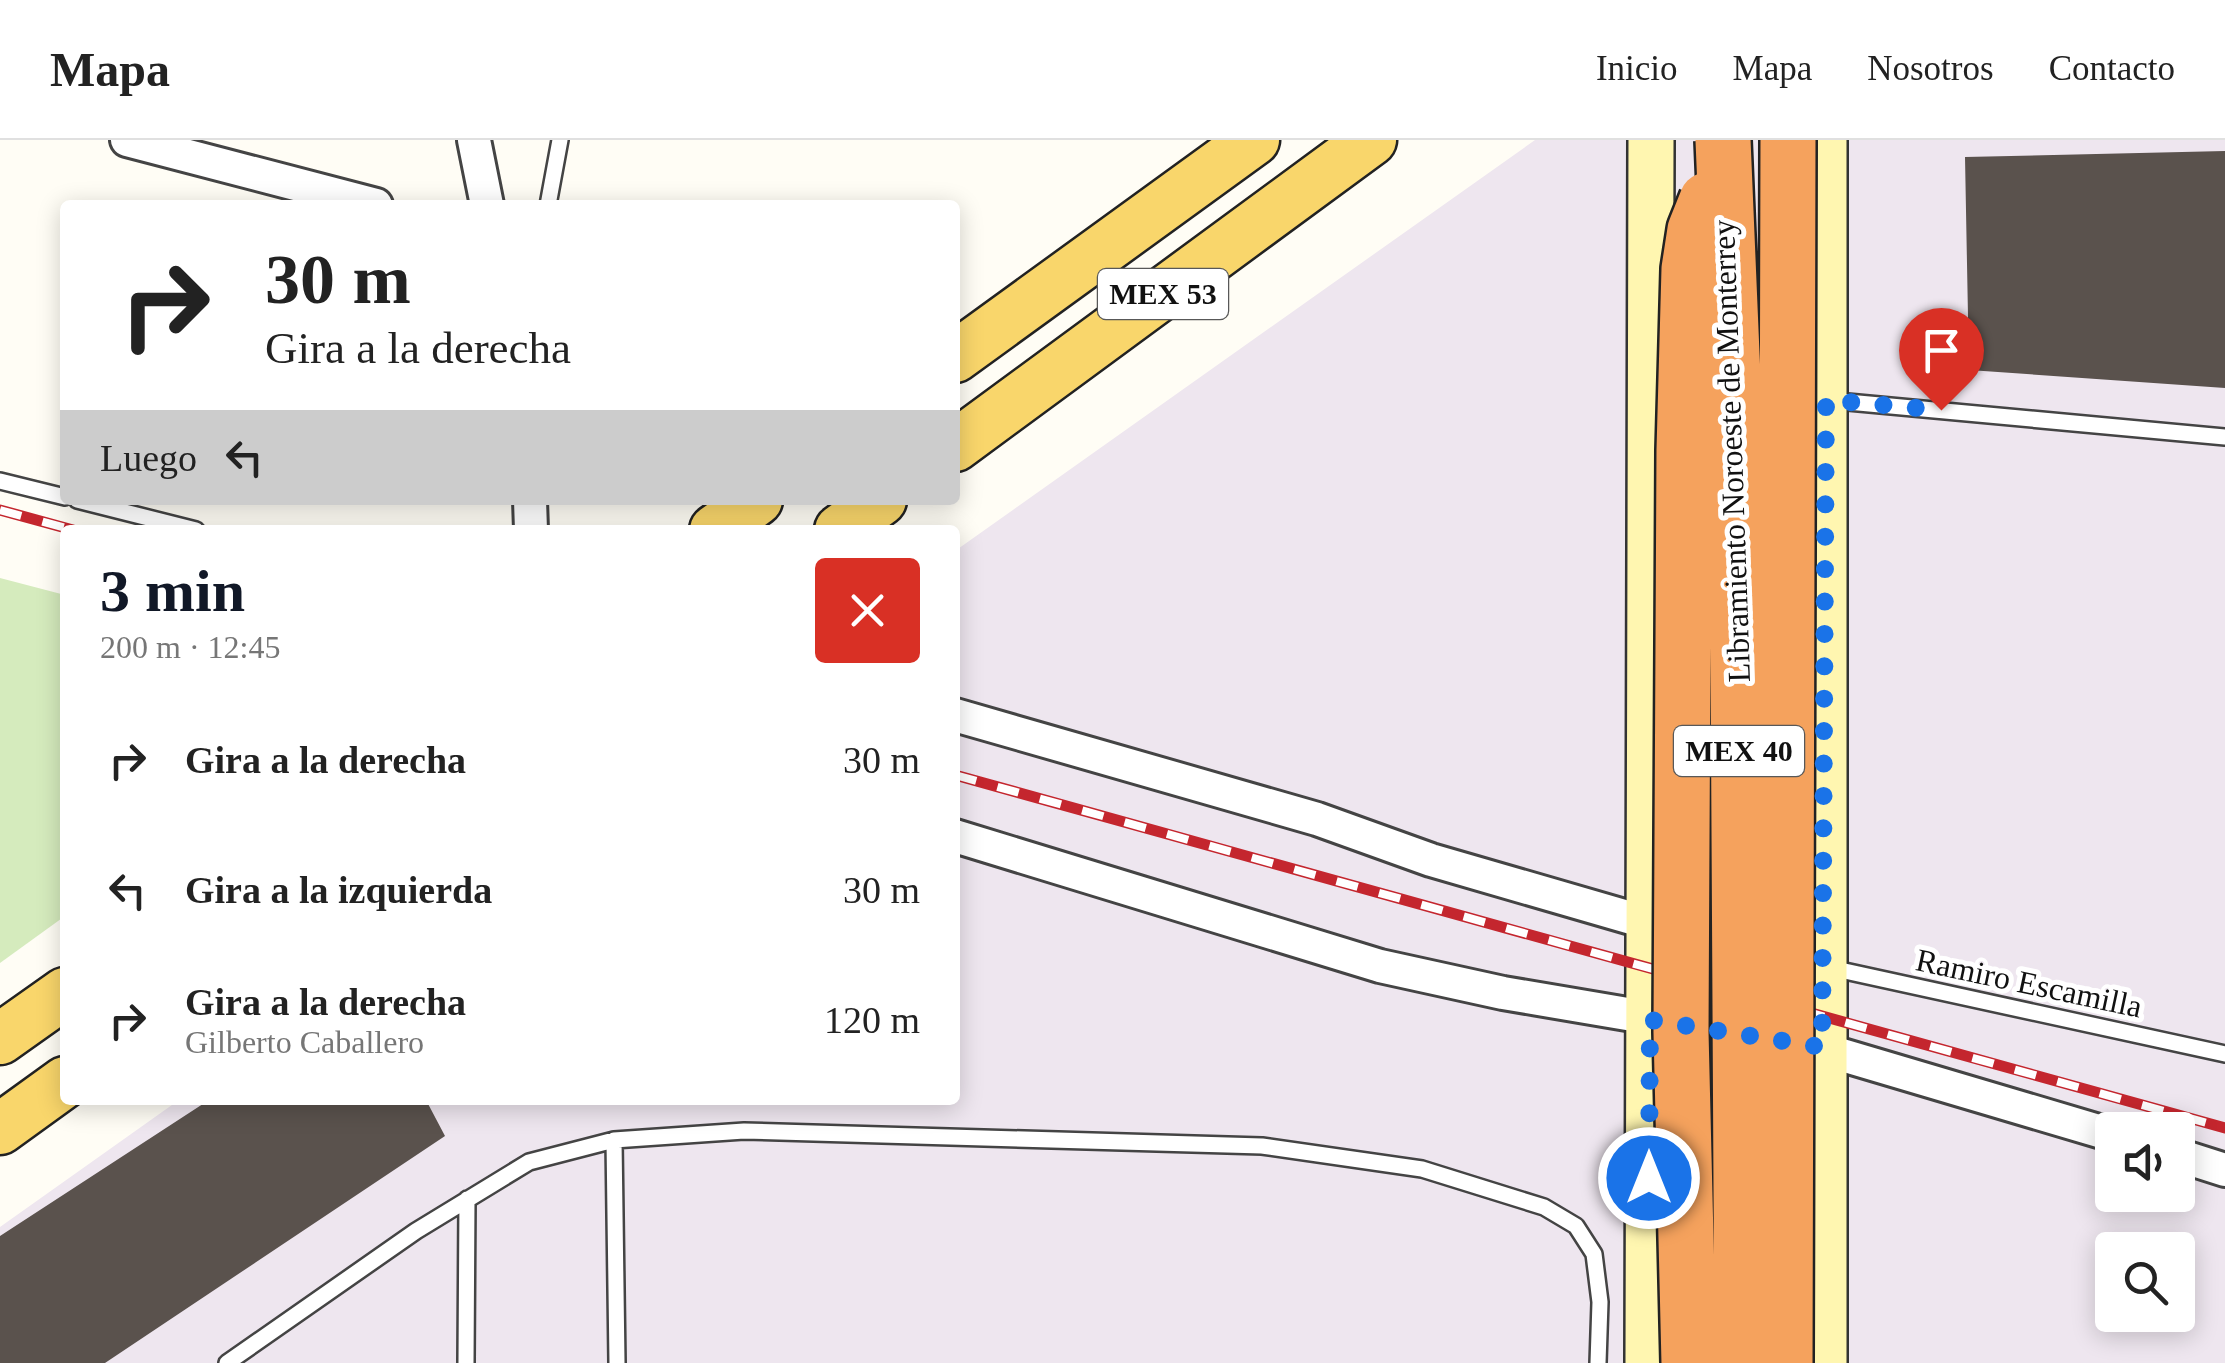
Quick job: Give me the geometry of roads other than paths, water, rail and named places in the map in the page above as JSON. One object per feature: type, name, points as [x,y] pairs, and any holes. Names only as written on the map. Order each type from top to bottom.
[{"type":"highway","name":"Libramiento Noroeste de Monterrey","points":[[1785,1363],[1788,140]]},
{"type":"highway","name":"Libramiento Noroeste de Monterrey","points":[[1723,158],[1736,473],[1742,1363]]},
{"type":"highway","points":[[1689,1363],[1682,1032],[1684,432],[1689,269],[1706,202],[1723,158]]},
{"type":"main road","name":"MEX 53","points":[[960,353],[1254,140]]},
{"type":"main road","name":"MEX 53","points":[[960,442],[1371,140]]},
{"type":"main road","points":[[722,525],[750,505]]},
{"type":"main road","points":[[847,525],[874,505]]},
{"type":"main road","points":[[0,1039],[60,997]]},
{"type":"main road","points":[[0,1128],[60,1086]]},
{"type":"street","points":[[128,140],[357,200]]},
{"type":"street","points":[[474,140],[487,200]]},
{"type":"street","points":[[1648,1363],[1651,140]]},
{"type":"street","points":[[1824,140],[1824,1363]]},
{"type":"street","points":[[960,716],[1317,819],[1431,860],[1649,924],[1822,966]]},
{"type":"street","points":[[960,838],[1380,966],[1650,1020],[1822,1047],[2095,1130]]},
{"type":"street","points":[[2195,1160],[2225,1170]]},
{"type":"lane","points":[[549,200],[560,140]]},
{"type":"lane","points":[[1826,400],[2225,437]]},
{"type":"lane","points":[[0,480],[60,496]]},
{"type":"lane","points":[[97,505],[176,525]]},
{"type":"lane","name":"Ramiro Escamilla","points":[[1822,966],[2225,1054]]},
{"type":"lane","points":[[228,1363],[467,1199],[528,1162],[614,1140],[744,1131],[1262,1146],[1422,1169],[1544,1207],[1576,1226],[1594,1254],[1600,1302],[1598,1363]]},
{"type":"lane","points":[[614,1140],[617,1363]]},
{"type":"lane","points":[[466,1363],[467,1199]]},
{"type":"railway","points":[[0,510],[60,526]]},
{"type":"railway","points":[[960,776],[2225,1128]]}]
